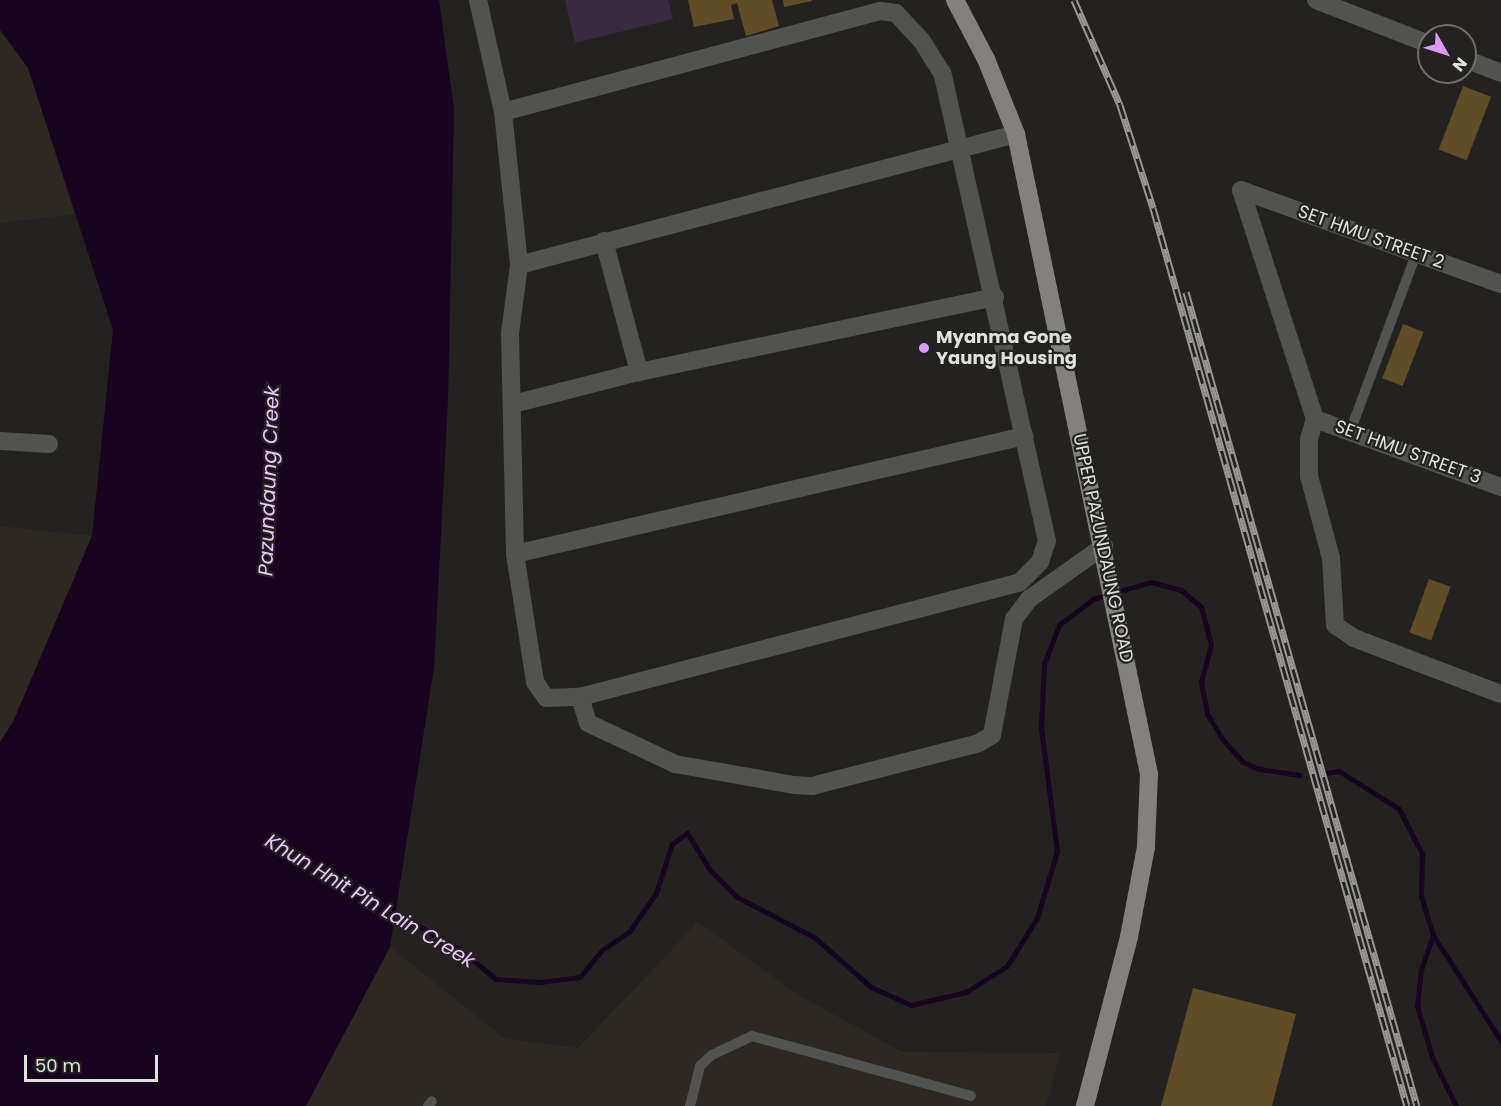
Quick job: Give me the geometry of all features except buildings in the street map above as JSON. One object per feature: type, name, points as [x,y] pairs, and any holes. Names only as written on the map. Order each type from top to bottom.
[{"type":"main road","name":"UPPER PAZUNDAUNG ROAD","points":[[955,0],[986,60],[1016,134],[1104,546],[1149,774],[1146,847],[1129,937],[1085,1106]]},
{"type":"street","points":[[478,0],[503,112],[519,265],[510,333],[515,554],[535,682],[546,698],[580,697],[1019,583],[1040,562],[1047,542],[995,297],[942,73],[921,40],[896,13],[880,11],[503,112]]},
{"type":"street","points":[[1316,0],[1417,39]]},
{"type":"street","points":[[1477,63],[1501,73]]},
{"type":"street","points":[[519,265],[1016,134]]},
{"type":"street","name":"SET HMU STREET 2","points":[[1316,419],[1240,190],[1501,284]]},
{"type":"street","points":[[604,241],[639,372]]},
{"type":"street","points":[[513,404],[639,372],[995,297]]},
{"type":"street","points":[[1316,419],[1309,439],[1309,476],[1331,558],[1333,619],[1340,632],[1501,694]]},
{"type":"street","name":"SET HMU STREET 3","points":[[1316,419],[1352,429],[1501,487]]},
{"type":"street","points":[[515,554],[1025,436]]},
{"type":"street","points":[[0,441],[49,444]]},
{"type":"street","points":[[580,697],[588,723],[675,764],[794,785],[812,786],[979,743],[992,735],[1014,619],[1029,599],[1104,546]]},
{"type":"lane","points":[[1352,429],[1416,254]]},
{"type":"lane","points":[[690,1106],[700,1066],[712,1055],[752,1036],[971,1096]]},
{"type":"shaded area","points":[[565,0],[668,0],[673,19],[575,43]]},
{"type":"shaded area","points":[[0,30],[28,67],[75,214],[0,223]]},
{"type":"shaded area","points":[[0,526],[92,536],[13,722],[0,742]]},
{"type":"shaded area","points":[[698,922],[798,995],[902,1052],[1060,1053],[1046,1106],[306,1106],[390,947],[505,1039],[578,1048]]},
{"type":"water","name":"Pazundaung Creek","points":[[0,0],[439,0],[454,109],[448,400],[434,668],[390,947],[306,1106],[0,1106],[0,742],[13,722],[92,536],[113,330],[28,68],[0,30]]},
{"type":"waterway","name":"Khun Hnit Pin Lain Creek","points":[[389,909],[459,949],[496,979],[540,982],[580,977],[602,950],[629,932],[656,893],[672,844],[687,833],[710,870],[737,897],[814,937],[871,987],[911,1005],[966,992],[1007,966],[1037,918],[1057,851],[1041,727],[1044,664],[1059,625],[1093,599],[1151,582],[1181,590],[1201,607],[1211,645],[1201,682],[1207,714],[1223,740],[1243,762],[1259,769],[1300,775]]},
{"type":"waterway","name":"Khun Hnit Pin Lain Creek","points":[[1325,773],[1339,771],[1399,809],[1422,854],[1421,896],[1433,935],[1501,1041]]},
{"type":"waterway","points":[[1433,935],[1421,969],[1417,1006],[1432,1057],[1456,1106]]},
{"type":"railway","points":[[1074,0],[1120,105],[1153,208],[1407,1106]]},
{"type":"railway","points":[[1186,292],[1417,1106]]},
{"type":"place","name":"Myanma Gone Yaung Housing","points":[[924,348]]}]
